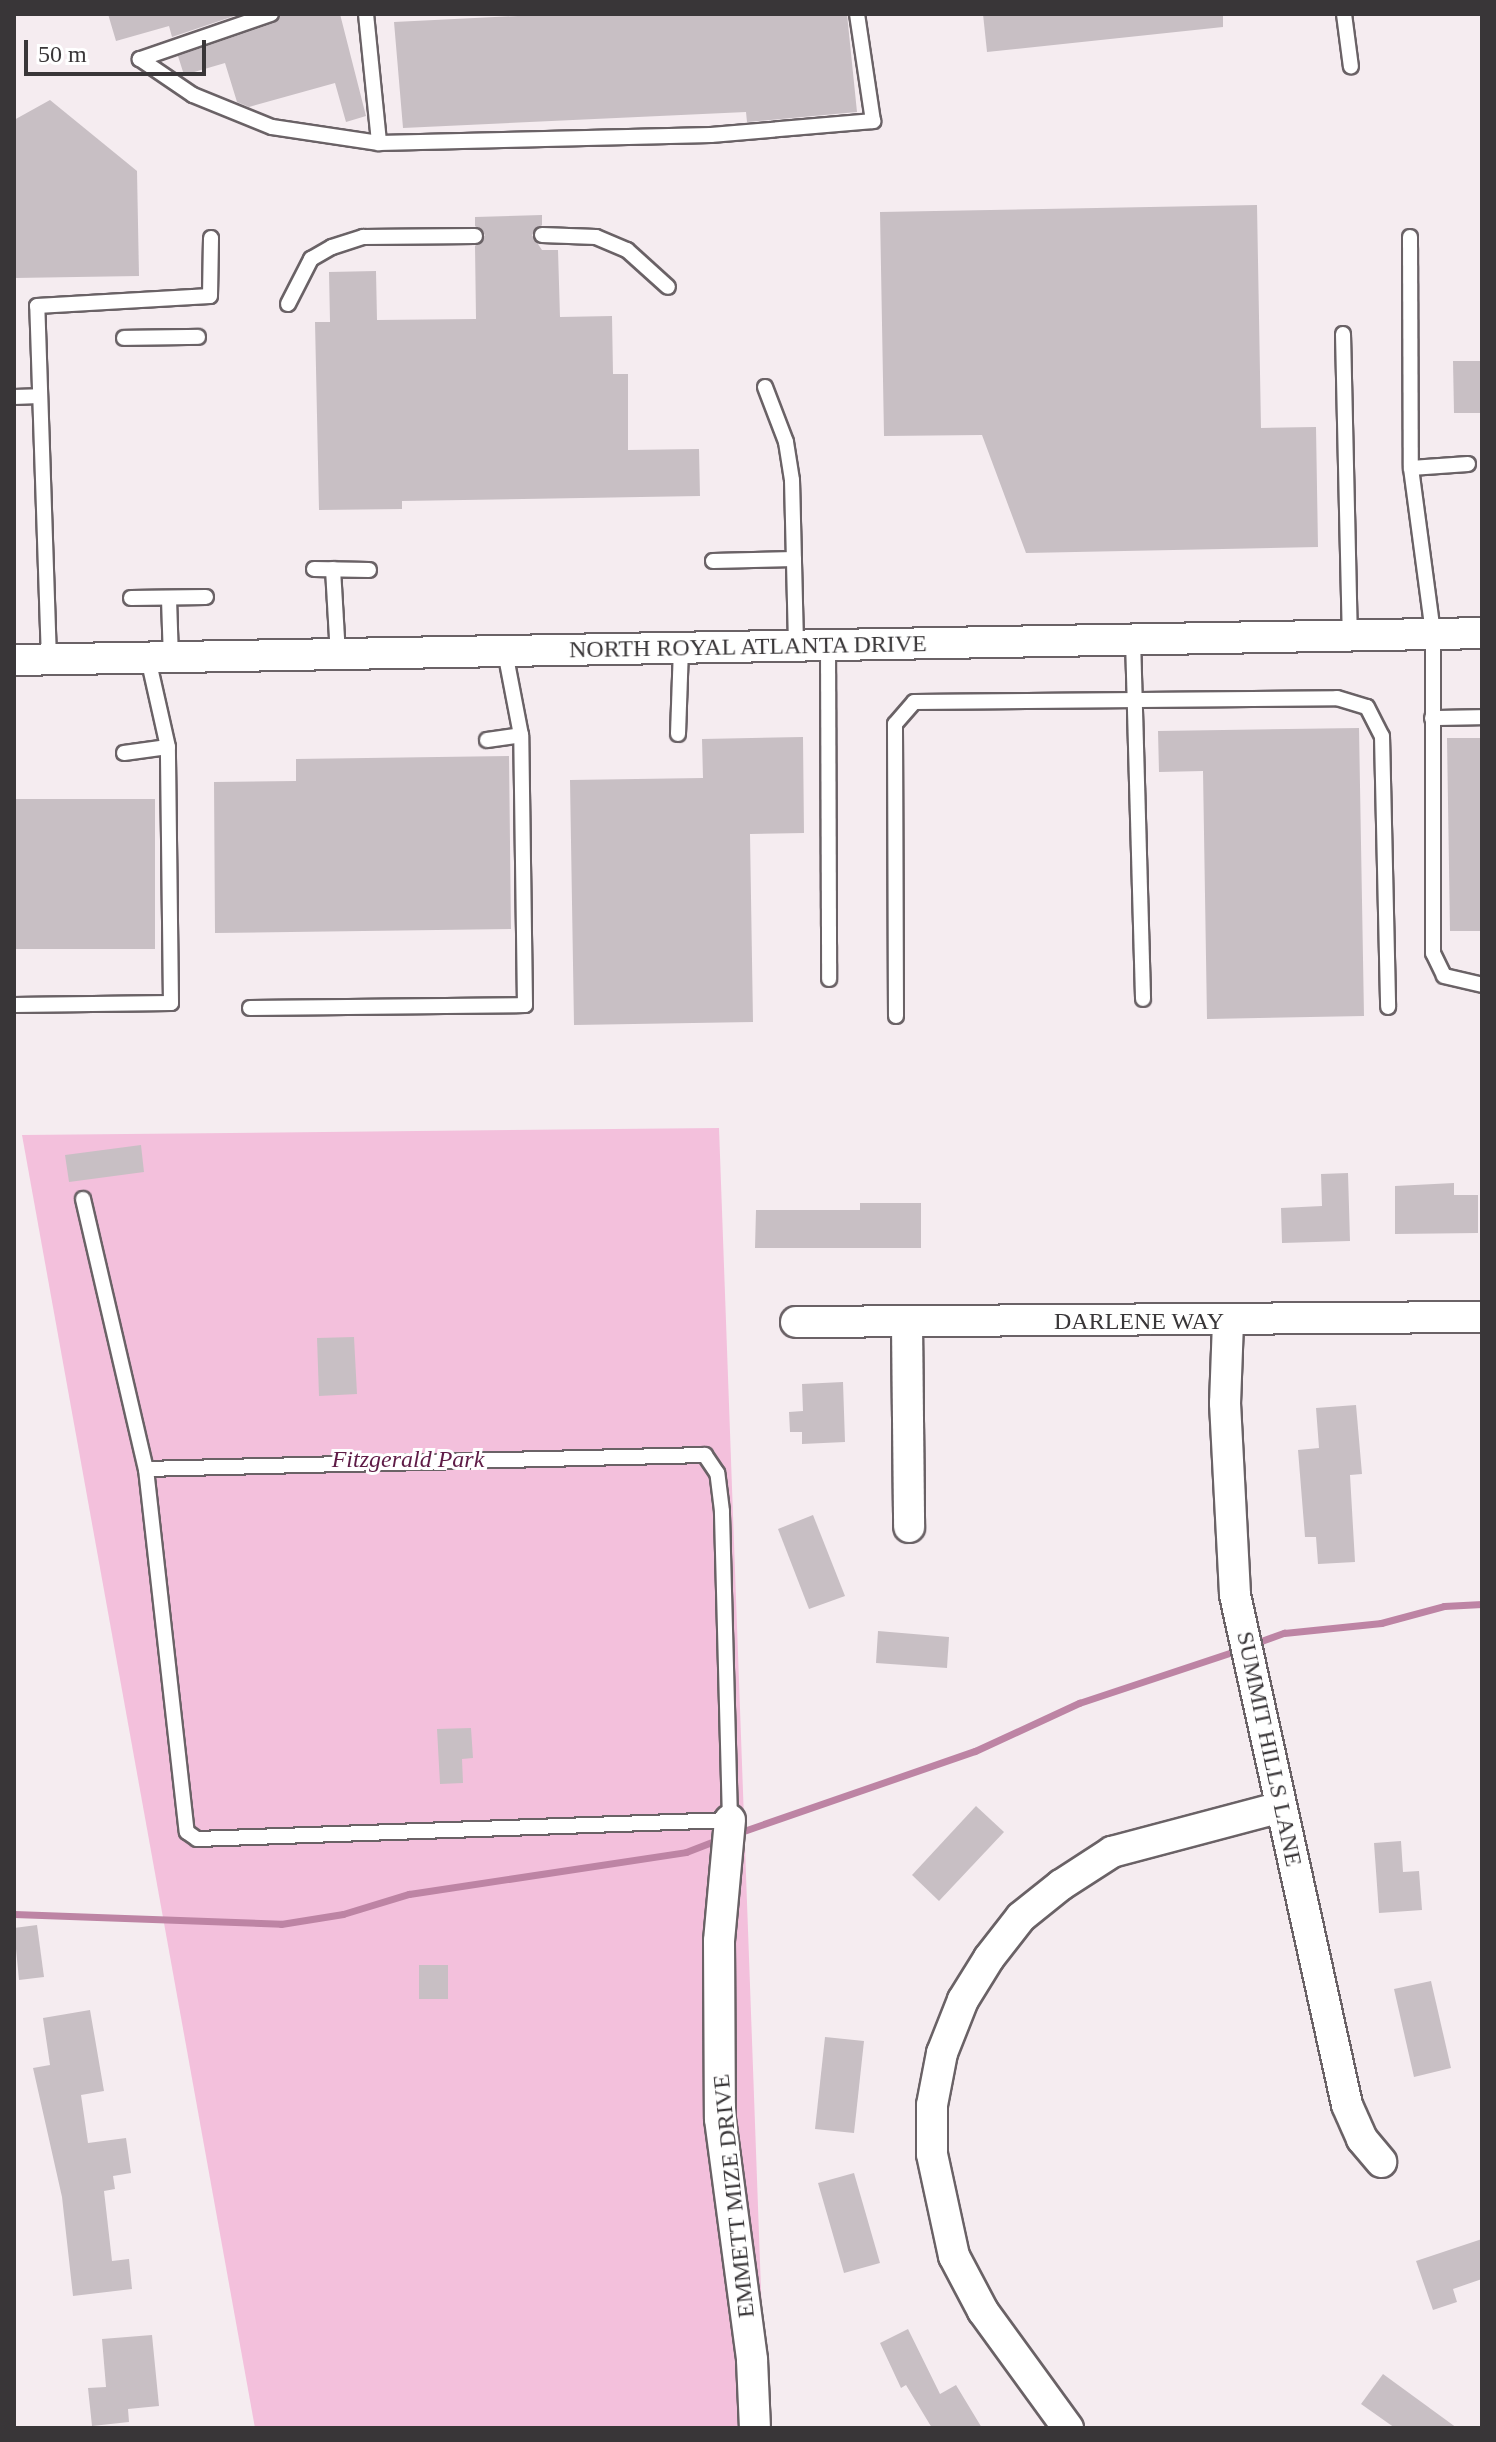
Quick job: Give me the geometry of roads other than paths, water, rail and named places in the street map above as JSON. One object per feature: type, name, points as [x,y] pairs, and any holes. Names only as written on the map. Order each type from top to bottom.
[{"type":"street","name":"NORTH ROYAL ATLANTA DRIVE","points":[[14,660],[1482,633]]},
{"type":"street","name":"DARLENE WAY","points":[[796,1322],[1228,1322],[1482,1317]]},
{"type":"street","name":"SUMMIT HILLS LANE","points":[[1228,1322],[1225,1403],[1235,1595],[1347,2105],[1362,2139],[1381,2162]]},
{"type":"street","points":[[907,1324],[909,1527]]},
{"type":"street","points":[[1068,2428],[983,2311],[954,2256],[932,2154],[932,2105],[942,2053],[963,2000],[989,1958],[1021,1917],[1061,1885],[1112,1852],[1281,1807]]},
{"type":"street","name":"EMMETT MIZE DRIVE","points":[[730,1820],[719,1941],[720,2119],[752,2360],[755,2428]]},
{"type":"lane","points":[[271,14],[140,59],[193,95],[272,127],[379,143],[711,135],[873,121],[857,14]]},
{"type":"lane","points":[[366,14],[379,143]]},
{"type":"lane","points":[[1344,14],[1351,67]]},
{"type":"lane","points":[[542,235],[596,237],[627,250],[668,287]]},
{"type":"lane","points":[[288,304],[297,277],[311,259],[332,247],[363,237],[475,236]]},
{"type":"lane","points":[[1410,237],[1411,468],[1433,633],[1433,953],[1444,976],[1482,985]]},
{"type":"lane","points":[[49,660],[37,306],[210,296],[211,238]]},
{"type":"lane","points":[[1343,334],[1350,634]]},
{"type":"lane","points":[[124,338],[198,337]]},
{"type":"lane","points":[[765,387],[786,442],[796,646]]},
{"type":"lane","points":[[14,397],[39,396]]},
{"type":"lane","points":[[1411,468],[1468,464]]},
{"type":"lane","points":[[713,561],[794,559]]},
{"type":"lane","points":[[314,569],[369,570]]},
{"type":"lane","points":[[333,569],[338,655]]},
{"type":"lane","points":[[131,598],[206,597]]},
{"type":"lane","points":[[14,1005],[171,1003],[168,747],[160,658],[169,599]]},
{"type":"lane","points":[[1133,639],[1143,999]]},
{"type":"lane","points":[[828,645],[829,979]]},
{"type":"lane","points":[[678,734],[681,648]]},
{"type":"lane","points":[[250,1008],[525,1005],[521,735],[505,652]]},
{"type":"lane","points":[[896,1016],[895,724],[914,702],[1337,698],[1367,707],[1382,736],[1388,1007]]},
{"type":"lane","points":[[1432,718],[1482,717]]},
{"type":"lane","points":[[487,740],[521,735]]},
{"type":"lane","points":[[124,753],[168,747]]},
{"type":"lane","points":[[83,1199],[146,1469],[182,1817],[187,1832],[197,1839],[730,1820],[722,1511],[717,1473],[705,1455],[146,1469]]},
{"type":"waterway","points":[[1253,1644],[1284,1633],[1381,1623],[1444,1606],[1482,1604]]},
{"type":"waterway","points":[[735,1834],[975,1751],[1079,1703],[1238,1650]]},
{"type":"waterway","points":[[14,1914],[281,1924],[343,1914],[409,1894],[686,1852],[720,1839]]},
{"type":"park label","name":"Fitzgerald Park","points":[[408,1460]]}]
